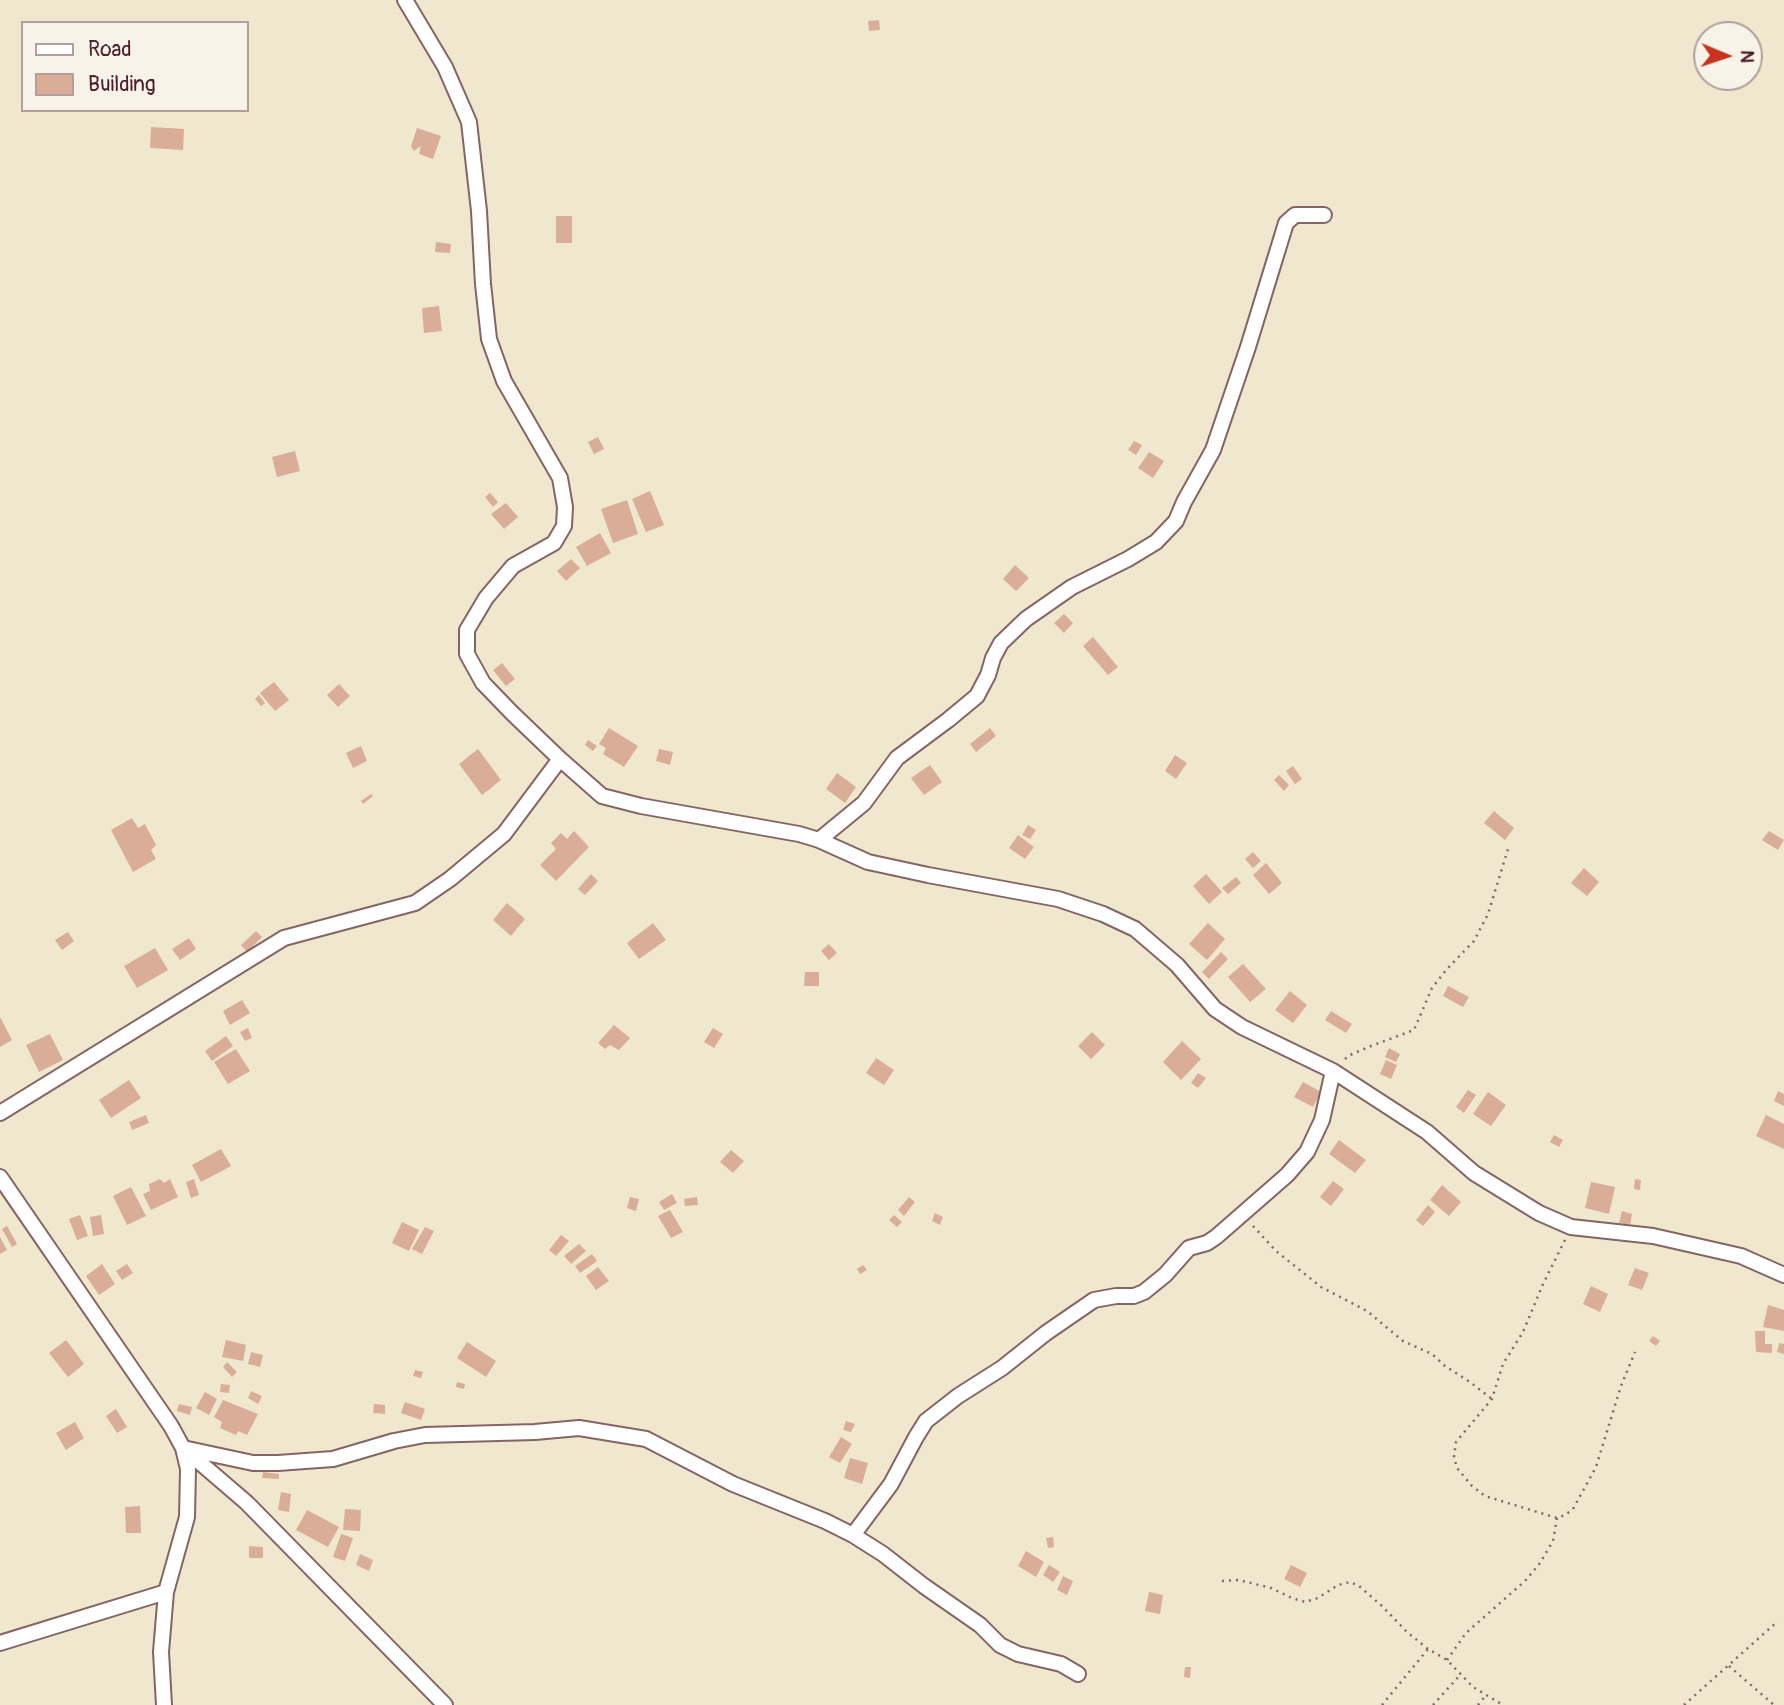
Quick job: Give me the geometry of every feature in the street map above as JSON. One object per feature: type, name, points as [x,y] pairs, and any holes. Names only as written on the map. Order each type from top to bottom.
[{"type":"street","points":[[405,0],[445,67],[469,122],[489,339],[504,381],[560,478],[565,507],[564,526],[554,543],[513,566],[486,598],[467,630],[467,654],[483,683],[560,760],[602,796],[641,806],[799,834],[820,840],[868,862],[1058,899],[1103,914],[1135,929],[1177,965],[1215,1009],[1242,1027],[1333,1071],[1427,1132],[1474,1173],[1539,1213],[1571,1227],[1653,1236],[1741,1256],[1784,1275]]},
{"type":"street","points":[[820,840],[864,803],[897,758],[977,696],[1001,643],[1026,619],[1072,587],[1156,542],[1176,521],[1213,450],[1286,223],[1294,215],[1324,215]]},
{"type":"street","points":[[0,1113],[284,938],[415,903],[450,879],[504,834],[560,760]]},
{"type":"street","points":[[853,1535],[891,1484],[926,1421],[1094,1300],[1134,1296],[1144,1292],[1165,1275],[1189,1248],[1207,1243],[1287,1175],[1307,1152],[1322,1120],[1333,1071]]},
{"type":"street","points":[[0,1177],[171,1426],[183,1448],[188,1469],[187,1517],[166,1592],[161,1652],[164,1705]]},
{"type":"street","points":[[183,1448],[253,1463],[278,1464],[333,1459],[425,1435],[579,1428],[646,1439],[733,1483],[853,1535],[979,1625],[1000,1645],[1018,1654],[1061,1664],[1078,1674]]},
{"type":"street","points":[[183,1448],[247,1503],[445,1705]]},
{"type":"street","points":[[0,1643],[166,1592]]},
{"type":"path","points":[[1333,1071],[1350,1055],[1414,1030],[1432,988],[1474,941],[1488,914],[1508,849]]},
{"type":"path","points":[[1243,1215],[1276,1251],[1321,1287],[1367,1311],[1404,1341],[1432,1354],[1492,1399]]},
{"type":"path","points":[[1571,1227],[1523,1332],[1503,1364],[1492,1399],[1456,1442],[1454,1457],[1457,1468],[1471,1485],[1485,1496],[1557,1518],[1573,1509],[1596,1467],[1621,1386],[1635,1352]]},
{"type":"path","points":[[1447,1660],[1466,1633],[1525,1581],[1540,1563],[1553,1541],[1557,1518]]},
{"type":"path","points":[[1222,1581],[1239,1580],[1271,1588],[1305,1602],[1318,1598],[1338,1585],[1350,1582],[1359,1586],[1428,1649],[1447,1660],[1473,1688],[1503,1705]]},
{"type":"path","points":[[1684,1705],[1779,1621]]},
{"type":"path","points":[[1382,1705],[1428,1649]]},
{"type":"path","points":[[1728,1666],[1774,1705]]},
{"type":"path","points":[[1433,1705],[1461,1674]]},
{"type":"path","points":[[1478,1705],[1486,1695]]},
{"type":"building","points":[[879,20],[880,30],[869,31],[868,21]]},
{"type":"building","points":[[151,127],[184,129],[183,150],[150,148]]},
{"type":"building","points":[[417,128],[441,136],[433,159],[419,154],[421,146],[414,151],[411,146]]},
{"type":"building","points":[[556,216],[572,216],[572,243],[556,243]]},
{"type":"building","points":[[436,242],[451,244],[450,253],[435,252]]},
{"type":"building","points":[[439,306],[442,331],[424,333],[422,308]]},
{"type":"building","points":[[598,437],[604,449],[594,454],[588,442]]},
{"type":"building","points":[[1134,441],[1142,445],[1136,455],[1128,450]]},
{"type":"building","points":[[295,451],[300,471],[277,477],[272,457]]},
{"type":"building","points":[[1149,452],[1164,461],[1153,478],[1138,468]]},
{"type":"building","points":[[650,491],[664,525],[646,532],[632,499]]},
{"type":"building","points":[[490,493],[498,502],[493,507],[485,497]]},
{"type":"building","points":[[627,500],[638,534],[613,543],[601,509]]},
{"type":"building","points":[[506,503],[518,517],[504,529],[491,514]]},
{"type":"building","points":[[600,533],[611,553],[587,566],[576,547]]},
{"type":"building","points":[[571,559],[580,568],[566,581],[557,571]]},
{"type":"building","points":[[1015,565],[1029,578],[1016,591],[1003,579]]},
{"type":"building","points":[[1064,614],[1073,623],[1064,633],[1054,623]]},
{"type":"building","points":[[1093,637],[1118,667],[1108,675],[1083,646]]},
{"type":"building","points":[[502,663],[515,679],[506,686],[493,670]]},
{"type":"building","points":[[274,682],[289,700],[275,711],[260,693]]},
{"type":"building","points":[[339,684],[350,696],[338,707],[327,695]]},
{"type":"building","points":[[259,695],[265,703],[261,706],[255,699]]},
{"type":"building","points":[[609,728],[638,746],[624,767],[603,754],[606,748],[599,744]]},
{"type":"building","points":[[990,728],[996,736],[976,752],[970,744]]},
{"type":"building","points":[[588,740],[597,746],[593,751],[585,745]]},
{"type":"building","points":[[361,746],[367,761],[353,768],[346,753]]},
{"type":"building","points":[[478,749],[501,780],[482,795],[459,764]]},
{"type":"building","points":[[659,749],[673,752],[670,765],[656,761]]},
{"type":"building","points":[[1175,755],[1187,763],[1176,779],[1165,771]]},
{"type":"building","points":[[930,765],[942,782],[924,795],[911,778]]},
{"type":"building","points":[[1293,766],[1302,779],[1295,784],[1286,771]]},
{"type":"building","points":[[837,773],[856,787],[845,803],[826,789]]},
{"type":"building","points":[[1279,775],[1289,785],[1284,791],[1274,780]]},
{"type":"building","points":[[371,794],[373,796],[363,804],[361,801]]},
{"type":"building","points":[[1494,811],[1514,828],[1505,840],[1484,823]]},
{"type":"building","points":[[132,818],[138,828],[145,824],[156,845],[151,850],[156,859],[133,872],[111,830]]},
{"type":"building","points":[[1028,825],[1036,830],[1030,839],[1022,835]]},
{"type":"building","points":[[574,831],[589,847],[556,881],[540,865],[556,849],[551,843],[561,833],[567,839]]},
{"type":"building","points":[[1769,831],[1784,840],[1778,850],[1762,840]]},
{"type":"building","points":[[1018,835],[1034,847],[1025,859],[1009,848]]},
{"type":"building","points":[[1253,852],[1261,861],[1253,868],[1245,859]]},
{"type":"building","points":[[1266,863],[1282,883],[1269,894],[1253,875]]},
{"type":"building","points":[[1584,868],[1599,882],[1587,896],[1571,883]]},
{"type":"building","points":[[591,874],[598,881],[585,895],[578,889]]},
{"type":"building","points":[[1206,874],[1222,892],[1209,904],[1193,886]]},
{"type":"building","points":[[1236,877],[1241,883],[1228,894],[1222,888]]},
{"type":"building","points":[[507,903],[525,919],[511,936],[493,920]]},
{"type":"building","points":[[653,923],[666,940],[639,959],[627,943]]},
{"type":"building","points":[[1208,923],[1225,939],[1207,960],[1189,944]]},
{"type":"building","points":[[256,931],[262,937],[247,952],[241,945]]},
{"type":"building","points":[[68,932],[74,941],[62,950],[55,940]]},
{"type":"building","points":[[189,938],[196,949],[180,960],[172,949]]},
{"type":"building","points":[[829,944],[837,953],[829,960],[821,951]]},
{"type":"building","points":[[155,948],[168,970],[137,988],[124,966]]},
{"type":"building","points":[[1221,952],[1228,959],[1209,979],[1202,972]]},
{"type":"building","points":[[1243,964],[1266,989],[1250,1002],[1228,977]]},
{"type":"building","points":[[805,972],[819,972],[819,986],[804,986]]},
{"type":"building","points":[[1448,986],[1469,997],[1463,1007],[1443,996]]},
{"type":"building","points":[[1290,991],[1307,1005],[1293,1023],[1275,1010]]},
{"type":"building","points":[[242,1000],[250,1013],[230,1025],[223,1011]]},
{"type":"building","points":[[1331,1011],[1352,1024],[1346,1033],[1325,1020]]},
{"type":"building","points":[[0,1017],[12,1040],[0,1047]]},
{"type":"building","points":[[614,1025],[630,1038],[619,1050],[610,1045],[605,1049],[598,1043]]},
{"type":"building","points":[[248,1028],[252,1038],[245,1041],[240,1032]]},
{"type":"building","points":[[713,1028],[723,1034],[714,1048],[704,1042]]},
{"type":"building","points":[[1092,1032],[1105,1045],[1091,1059],[1078,1046]]},
{"type":"building","points":[[50,1034],[63,1060],[39,1072],[26,1045]]},
{"type":"building","points":[[226,1036],[233,1046],[212,1061],[205,1051]]},
{"type":"building","points":[[1182,1041],[1201,1059],[1181,1080],[1163,1062]]},
{"type":"building","points":[[1389,1048],[1400,1054],[1396,1062],[1385,1057]]},
{"type":"building","points":[[236,1049],[250,1071],[228,1084],[214,1062]]},
{"type":"building","points":[[876,1058],[894,1070],[884,1085],[866,1073]]},
{"type":"building","points":[[1386,1060],[1397,1065],[1391,1079],[1380,1074]]},
{"type":"building","points":[[1198,1073],[1206,1078],[1198,1088],[1191,1083]]},
{"type":"building","points":[[129,1080],[141,1098],[111,1118],[99,1100]]},
{"type":"building","points":[[1303,1082],[1321,1092],[1313,1107],[1294,1097]]},
{"type":"building","points":[[1468,1090],[1476,1095],[1464,1113],[1456,1107]]},
{"type":"building","points":[[1778,1091],[1784,1094],[1784,1106],[1774,1101]]},
{"type":"building","points":[[1488,1092],[1506,1105],[1491,1126],[1473,1114]]},
{"type":"building","points":[[146,1115],[149,1123],[132,1130],[129,1122]]},
{"type":"building","points":[[1766,1115],[1784,1124],[1784,1149],[1756,1136]]},
{"type":"building","points":[[1554,1135],[1563,1140],[1559,1147],[1550,1142]]},
{"type":"building","points":[[1339,1140],[1366,1160],[1355,1173],[1329,1154]]},
{"type":"building","points":[[221,1149],[231,1166],[201,1182],[192,1165]]},
{"type":"building","points":[[731,1150],[744,1161],[733,1173],[720,1162]]},
{"type":"building","points":[[160,1179],[164,1183],[170,1179],[178,1197],[151,1210],[143,1194],[150,1191],[149,1184]]},
{"type":"building","points":[[194,1179],[199,1195],[191,1198],[186,1182]]},
{"type":"building","points":[[1635,1179],[1641,1180],[1640,1190],[1634,1189]]},
{"type":"building","points":[[1333,1181],[1344,1189],[1331,1206],[1320,1197]]},
{"type":"building","points":[[1591,1182],[1615,1187],[1609,1214],[1585,1208]]},
{"type":"building","points":[[1442,1185],[1461,1202],[1449,1216],[1430,1200]]},
{"type":"building","points":[[131,1187],[146,1216],[127,1225],[113,1196]]},
{"type":"building","points":[[672,1194],[677,1203],[664,1210],[659,1202]]},
{"type":"building","points":[[630,1197],[639,1199],[636,1211],[627,1208]]},
{"type":"building","points":[[697,1197],[698,1205],[685,1206],[684,1199]]},
{"type":"building","points":[[909,1197],[915,1202],[904,1216],[898,1210]]},
{"type":"building","points":[[1428,1205],[1435,1212],[1423,1226],[1416,1220]]},
{"type":"building","points":[[670,1210],[683,1232],[671,1238],[658,1216]]},
{"type":"building","points":[[1622,1211],[1632,1214],[1630,1225],[1619,1223]]},
{"type":"building","points":[[935,1213],[943,1217],[940,1225],[932,1221]]},
{"type":"building","points":[[80,1215],[88,1236],[77,1240],[69,1219]]},
{"type":"building","points":[[101,1215],[104,1234],[93,1236],[90,1217]]},
{"type":"building","points":[[894,1215],[902,1222],[897,1227],[889,1220]]},
{"type":"building","points":[[402,1222],[419,1230],[409,1251],[392,1243]]},
{"type":"building","points":[[7,1226],[17,1244],[12,1247],[2,1229]]},
{"type":"building","points":[[425,1227],[434,1231],[422,1254],[412,1249]]},
{"type":"building","points":[[561,1235],[569,1241],[556,1256],[549,1250]]},
{"type":"building","points":[[0,1237],[7,1250],[0,1254]]},
{"type":"building","points":[[579,1244],[586,1251],[571,1264],[564,1256]]},
{"type":"building","points":[[592,1254],[597,1261],[580,1273],[575,1266]]},
{"type":"building","points":[[102,1264],[115,1284],[99,1295],[86,1276]]},
{"type":"building","points":[[127,1264],[133,1273],[122,1280],[116,1271]]},
{"type":"building","points":[[863,1265],[867,1270],[860,1274],[857,1269]]},
{"type":"building","points":[[598,1267],[609,1281],[596,1290],[586,1276]]},
{"type":"building","points":[[1635,1268],[1649,1273],[1642,1290],[1628,1285]]},
{"type":"building","points":[[1591,1286],[1608,1294],[1600,1312],[1583,1304]]},
{"type":"building","points":[[1768,1305],[1784,1310],[1784,1331],[1763,1327]]},
{"type":"building","points":[[1755,1331],[1765,1331],[1765,1344],[1772,1344],[1772,1353],[1756,1352]]},
{"type":"building","points":[[1653,1336],[1660,1341],[1656,1346],[1649,1341]]},
{"type":"building","points":[[66,1340],[84,1364],[68,1377],[49,1353]]},
{"type":"building","points":[[226,1340],[246,1345],[243,1361],[222,1357]]},
{"type":"building","points":[[467,1342],[496,1361],[486,1377],[457,1358]]},
{"type":"building","points":[[1779,1343],[1784,1344],[1784,1354],[1777,1352]]},
{"type":"building","points":[[251,1352],[263,1355],[260,1367],[248,1364]]},
{"type":"building","points":[[227,1362],[237,1372],[232,1377],[223,1367]]},
{"type":"building","points":[[415,1370],[423,1372],[421,1378],[413,1376]]},
{"type":"building","points":[[457,1382],[465,1384],[464,1389],[456,1387]]},
{"type":"building","points":[[221,1384],[230,1385],[229,1393],[220,1392]]},
{"type":"building","points":[[251,1391],[262,1396],[258,1404],[248,1398]]},
{"type":"building","points":[[205,1392],[217,1399],[209,1415],[196,1408]]},
{"type":"building","points":[[223,1400],[258,1414],[247,1435],[238,1431],[236,1435],[220,1428],[222,1422],[214,1417]]},
{"type":"building","points":[[405,1402],[425,1409],[421,1420],[401,1413]]},
{"type":"building","points":[[179,1404],[192,1407],[190,1415],[177,1411]]},
{"type":"building","points":[[374,1404],[385,1405],[385,1414],[373,1413]]},
{"type":"building","points":[[116,1409],[127,1427],[117,1433],[106,1416]]},
{"type":"building","points":[[846,1421],[855,1424],[851,1432],[843,1430]]},
{"type":"building","points":[[75,1422],[84,1438],[66,1450],[56,1433]]},
{"type":"building","points":[[841,1437],[852,1444],[840,1463],[829,1457]]},
{"type":"building","points":[[850,1458],[868,1463],[862,1484],[844,1478]]},
{"type":"building","points":[[263,1472],[279,1474],[279,1479],[262,1478]]},
{"type":"building","points":[[281,1492],[291,1494],[289,1512],[278,1510]]},
{"type":"building","points":[[140,1506],[141,1533],[126,1533],[125,1507]]},
{"type":"building","points":[[345,1509],[361,1510],[360,1531],[343,1530]]},
{"type":"building","points":[[307,1510],[339,1527],[328,1547],[296,1530]]},
{"type":"building","points":[[341,1534],[353,1538],[345,1561],[333,1557]]},
{"type":"building","points":[[1053,1537],[1054,1547],[1048,1548],[1046,1538]]},
{"type":"building","points":[[249,1546],[263,1547],[263,1558],[249,1558]]},
{"type":"building","points":[[1026,1551],[1044,1562],[1036,1577],[1018,1566]]},
{"type":"building","points":[[360,1554],[373,1560],[369,1571],[356,1565]]},
{"type":"building","points":[[1049,1565],[1060,1572],[1053,1582],[1043,1575]]},
{"type":"building","points":[[1291,1565],[1307,1573],[1300,1587],[1284,1579]]},
{"type":"building","points":[[1063,1576],[1073,1581],[1067,1595],[1057,1590]]},
{"type":"building","points":[[1149,1592],[1163,1595],[1160,1614],[1145,1611]]},
{"type":"building","points":[[1185,1667],[1191,1667],[1190,1678],[1184,1677]]}]
